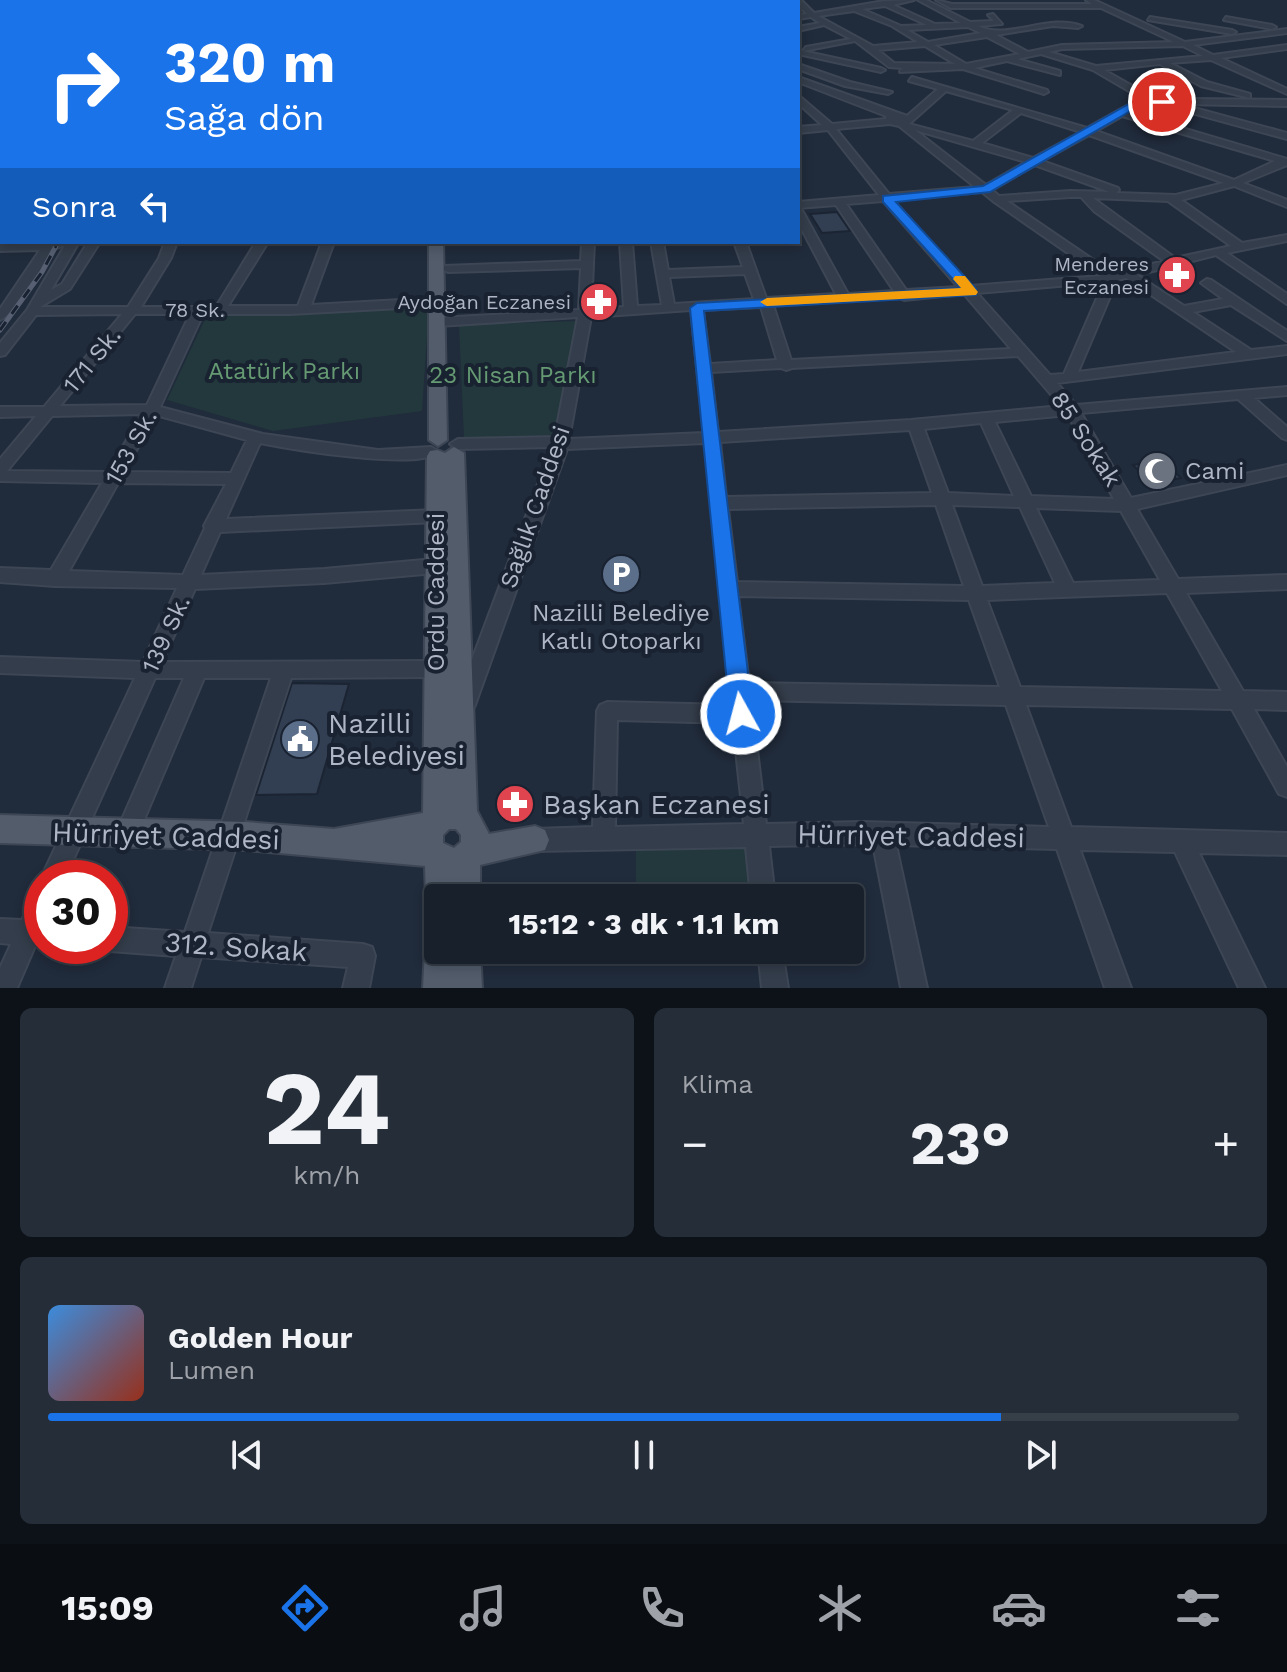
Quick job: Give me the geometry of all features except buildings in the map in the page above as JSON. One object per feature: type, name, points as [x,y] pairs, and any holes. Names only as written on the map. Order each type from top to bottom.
[{"type":"main road","name":"Ordu Caddesi","points":[[436,244],[437,302],[444,321]]},
{"type":"main road","name":"Ordu Caddesi","points":[[446,244],[445,447],[460,717],[454,841]]},
{"type":"main road","name":"Ordu Caddesi","points":[[445,447],[436,516],[436,669],[454,841]]},
{"type":"main road","name":"Hürriyet Caddesi","points":[[0,829],[228,836],[332,844],[535,840]]},
{"type":"main road","points":[[444,884],[454,841]]},
{"type":"main road","points":[[454,841],[462,884]]},
{"type":"main road","points":[[439,988],[440,964]]},
{"type":"main road","points":[[465,964],[466,988]]},
{"type":"street","points":[[853,8],[864,0]]},
{"type":"street","points":[[803,14],[911,0]]},
{"type":"street","points":[[921,0],[1025,53]]},
{"type":"street","points":[[939,0],[951,6],[1103,3],[1115,11],[1228,55]]},
{"type":"street","points":[[899,28],[1000,23],[996,15],[978,0]]},
{"type":"street","points":[[1031,0],[1055,4]]},
{"type":"street","points":[[1089,0],[1150,19],[1252,35]]},
{"type":"street","points":[[885,2],[938,26]]},
{"type":"street","points":[[1023,5],[1053,24]]},
{"type":"street","points":[[853,8],[899,28],[964,66],[1044,92]]},
{"type":"street","points":[[955,17],[1115,11]]},
{"type":"street","points":[[1057,13],[1088,32]]},
{"type":"street","points":[[803,14],[852,41],[889,70]]},
{"type":"street","points":[[803,14],[862,42],[889,70]]},
{"type":"street","points":[[1150,19],[1215,57],[1284,89]]},
{"type":"street","points":[[1226,19],[1287,30]]},
{"type":"street","points":[[871,48],[926,44],[1053,24],[1078,26]]},
{"type":"street","points":[[800,29],[821,25]]},
{"type":"street","points":[[1186,39],[1194,26]]},
{"type":"street","points":[[1032,27],[1042,34]]},
{"type":"street","points":[[1198,42],[1287,30]]},
{"type":"street","points":[[862,42],[910,34]]},
{"type":"street","points":[[1098,39],[1108,45]]},
{"type":"street","points":[[800,65],[889,70],[964,66],[1062,47],[1186,39]]},
{"type":"street","points":[[1052,40],[1062,47]]},
{"type":"street","points":[[800,50],[852,41]]},
{"type":"street","points":[[1096,68],[1287,47]]},
{"type":"street","points":[[800,50],[889,70],[1020,109],[1092,132],[1287,204]]},
{"type":"street","points":[[1035,51],[1096,68],[1147,98],[1287,136]]},
{"type":"street","points":[[1002,58],[1057,73]]},
{"type":"street","points":[[1160,61],[1204,84],[1264,102]]},
{"type":"street","points":[[800,66],[865,88],[888,92]]},
{"type":"street","points":[[851,98],[889,70]]},
{"type":"street","points":[[800,80],[851,98],[921,130],[1036,162],[1126,195]]},
{"type":"street","points":[[800,130],[900,120],[944,88]]},
{"type":"street","points":[[800,205],[986,189],[1092,132],[1147,98]]},
{"type":"street","name":"85 Sokak","points":[[800,100],[831,128],[887,199],[1071,408],[1287,787]]},
{"type":"street","points":[[1162,102],[1287,103]]},
{"type":"street","points":[[975,144],[1020,109]]},
{"type":"street","points":[[1122,113],[1286,162]]},
{"type":"street","points":[[900,120],[997,199],[1112,278]]},
{"type":"street","points":[[1248,149],[1287,126]]},
{"type":"street","points":[[997,199],[1083,194],[1171,198],[1235,183],[1286,162]]},
{"type":"street","points":[[1083,194],[1098,209],[1173,262]]},
{"type":"street","points":[[1171,198],[1240,247]]},
{"type":"street","points":[[839,202],[904,296]]},
{"type":"street","points":[[800,216],[844,298]]},
{"type":"street","points":[[444,321],[971,292],[1112,278],[1217,251],[1287,238]]},
{"type":"street","points":[[1273,240],[1287,249]]},
{"type":"street","points":[[0,247],[50,244]]},
{"type":"street","points":[[0,316],[6,303],[50,244]]},
{"type":"street","points":[[0,352],[35,307],[73,244]]},
{"type":"street","points":[[35,307],[66,286],[93,244]]},
{"type":"street","name":"171 Sk.","points":[[0,469],[133,309],[165,258],[170,244]]},
{"type":"street","points":[[219,311],[261,244]]},
{"type":"street","points":[[303,309],[327,244]]},
{"type":"street","name":"Sağlık Caddesi","points":[[460,717],[560,444],[585,315],[588,244]]},
{"type":"street","points":[[626,244],[631,312]]},
{"type":"street","points":[[657,244],[669,310]]},
{"type":"street","points":[[741,244],[786,366]]},
{"type":"street","points":[[1217,251],[1287,300]]},
{"type":"street","points":[[448,268],[587,264]]},
{"type":"street","points":[[663,274],[749,270]]},
{"type":"street","points":[[1128,274],[1249,355]]},
{"type":"street","points":[[1069,377],[1112,278]]},
{"type":"street","points":[[1207,283],[1287,337]]},
{"type":"street","points":[[1184,310],[1233,301]]},
{"type":"street","name":"78 Sk.","points":[[35,307],[219,311],[437,302]]},
{"type":"street","points":[[697,308],[761,884]]},
{"type":"street","name":"153 Sk.","points":[[55,579],[152,409],[198,311]]},
{"type":"street","points":[[1047,380],[1287,350]]},
{"type":"street","points":[[703,368],[1023,352]]},
{"type":"street","points":[[0,412],[152,409],[256,436],[378,455],[445,447],[547,448],[560,444],[710,439],[1287,391]]},
{"type":"street","points":[[1241,394],[1287,435]]},
{"type":"street","points":[[985,417],[1068,591]]},
{"type":"street","points":[[915,424],[1118,988]]},
{"type":"street","name":"139 Sk.","points":[[61,860],[190,582],[212,526],[256,436]]},
{"type":"street","points":[[717,503],[941,499],[1127,505],[1287,470]]},
{"type":"street","points":[[0,476],[235,479]]},
{"type":"street","points":[[212,526],[436,516]]},
{"type":"street","points":[[0,575],[190,582],[324,576],[435,566]]},
{"type":"street","points":[[727,589],[975,593],[1174,589],[1287,582]]},
{"type":"street","points":[[2,667],[436,669]]},
{"type":"street","points":[[127,833],[198,669]]},
{"type":"street","points":[[178,988],[284,669]]},
{"type":"street","points":[[739,691],[1287,701]]},
{"type":"street","points":[[604,838],[607,711],[741,714]]},
{"type":"street","points":[[882,834],[914,988]]},
{"type":"street","name":"Hürriyet Caddesi","points":[[535,840],[882,834],[1287,844]]},
{"type":"street","points":[[1182,842],[1252,988]]},
{"type":"street","points":[[0,931],[24,932]]},
{"type":"street","name":"312. Sokak","points":[[128,940],[363,956],[356,988]]},
{"type":"street","points":[[4,988],[24,953]]},
{"type":"street","points":[[772,964],[775,988]]},
{"type":"green space","name":"Atatürk Parkı","points":[[429,308],[422,411],[273,431],[167,400],[206,317]]},
{"type":"green space","name":"23 Nisan Parkı","points":[[577,321],[555,435],[464,438],[459,325]]},
{"type":"green space","points":[[636,849],[747,849],[751,884],[636,884]]},
{"type":"railway","points":[[0,330],[42,272],[56,246]]},
{"type":"slow traffic","points":[[767,302],[971,292],[960,279]]},
{"type":"place","name":"Menderes Eczanesi","points":[[1177,275]]},
{"type":"place","name":"Aydoğan Eczanesi","points":[[599,302]]},
{"type":"place","name":"Cami","points":[[1157,471]]},
{"type":"place","name":"Nazilli Belediye Katlı Otoparkı","points":[[621,574]]},
{"type":"place","name":"Nazilli Belediyesi","points":[[300,739]]},
{"type":"place","name":"Başkan Eczanesi","points":[[515,804]]},
{"type":"route","points":[[741,714],[697,308],[971,292],[887,199],[986,189],[1092,132],[1147,98],[1162,102]]}]
